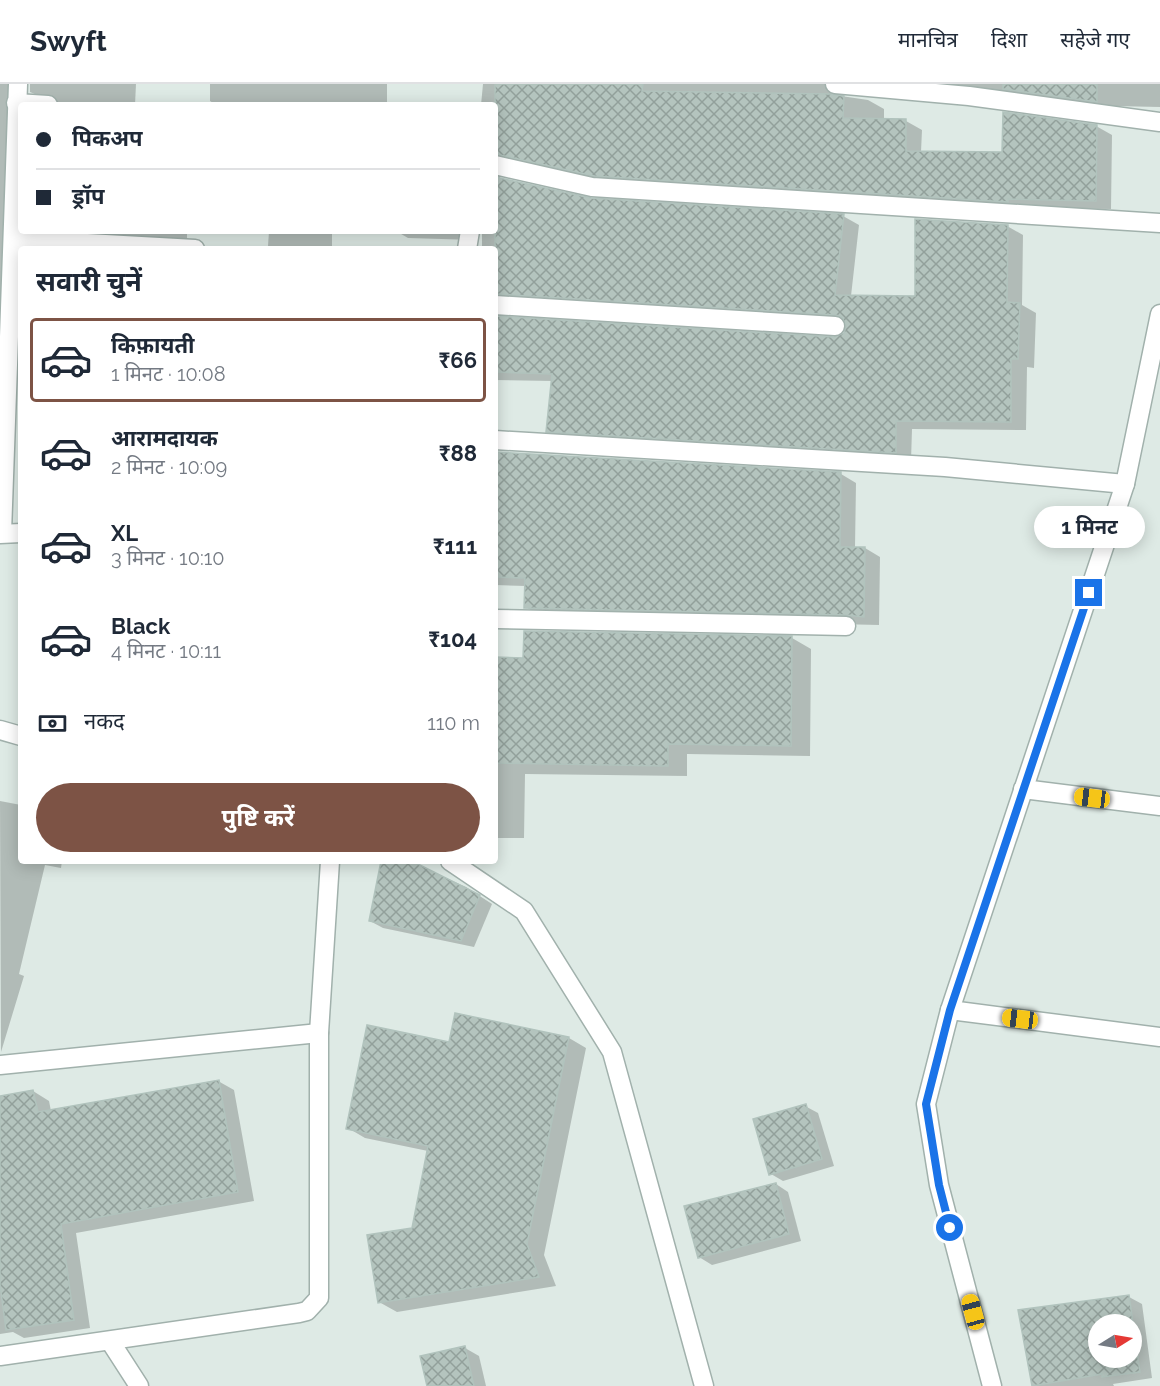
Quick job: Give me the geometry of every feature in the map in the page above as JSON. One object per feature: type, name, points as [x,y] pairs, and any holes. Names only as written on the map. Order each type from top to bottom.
[{"type":"street","points":[[18,84],[16,103],[15,375],[1,534],[18,533]]},
{"type":"street","points":[[835,84],[969,96],[1160,122]]},
{"type":"street","points":[[498,166],[592,187],[1160,223]]},
{"type":"street","points":[[15,239],[141,246]]},
{"type":"street","points":[[498,305],[834,326]]},
{"type":"street","points":[[992,1386],[939,1185],[926,1104],[950,1010],[1125,484],[1160,314]]},
{"type":"street","points":[[498,440],[945,467],[1125,484]]},
{"type":"street","points":[[498,619],[846,626]]},
{"type":"street","points":[[0,730],[18,735]]},
{"type":"street","points":[[1023,789],[1160,806]]},
{"type":"street","points":[[0,1356],[299,1314],[307,1311],[319,1298],[319,1033],[330,864]]},
{"type":"street","points":[[454,864],[524,911],[612,1052],[704,1386]]},
{"type":"street","points":[[950,1010],[1160,1037]]},
{"type":"street","points":[[0,1065],[319,1033]]},
{"type":"street","points":[[110,1341],[139,1386]]},
{"type":"building","points":[[495,84],[643,84],[642,91],[830,94],[844,96],[843,118],[906,119],[906,151],[1002,152],[1003,112],[1097,125],[1096,201],[1008,199],[1008,202],[594,176],[498,155],[498,102],[495,102]]},
{"type":"building","points":[[1003,84],[1097,84],[1097,102],[1003,89]]},
{"type":"building","points":[[498,178],[591,198],[844,214],[835,295],[915,296],[915,219],[1008,225],[1007,302],[1020,303],[1018,359],[1011,359],[1011,422],[896,421],[896,453],[546,432],[552,374],[498,372],[498,316],[834,337],[844,333],[846,326],[842,317],[836,315],[498,294],[498,246],[495,246],[495,234],[498,234]]},
{"type":"building","points":[[498,452],[841,472],[840,547],[865,547],[864,617],[524,608],[525,578],[498,577]]},
{"type":"building","points":[[524,631],[792,636],[791,746],[668,744],[668,766],[498,763],[498,657],[523,658]]},
{"type":"building","points":[[380,864],[418,864],[480,895],[461,941],[369,921]]},
{"type":"building","points":[[455,1013],[569,1037],[527,1244],[539,1277],[378,1303],[367,1235],[412,1228],[428,1146],[346,1129],[367,1025],[449,1042]]},
{"type":"building","points":[[219,1080],[238,1192],[61,1224],[74,1320],[6,1330],[0,1285],[0,1096],[33,1090],[38,1112]]},
{"type":"building","points":[[806,1104],[822,1159],[769,1175],[753,1119]]},
{"type":"building","points":[[776,1183],[789,1234],[698,1258],[684,1206]]},
{"type":"building","points":[[1129,1295],[1132,1314],[1088,1314],[1088,1368],[1139,1368],[1140,1372],[1102,1377],[1102,1374],[1032,1386],[1018,1310]]},
{"type":"building","points":[[465,1346],[474,1386],[427,1386],[420,1356]]},
{"type":"route","points":[[950,1228],[939,1185],[926,1104],[950,1010],[1089,593]]}]
